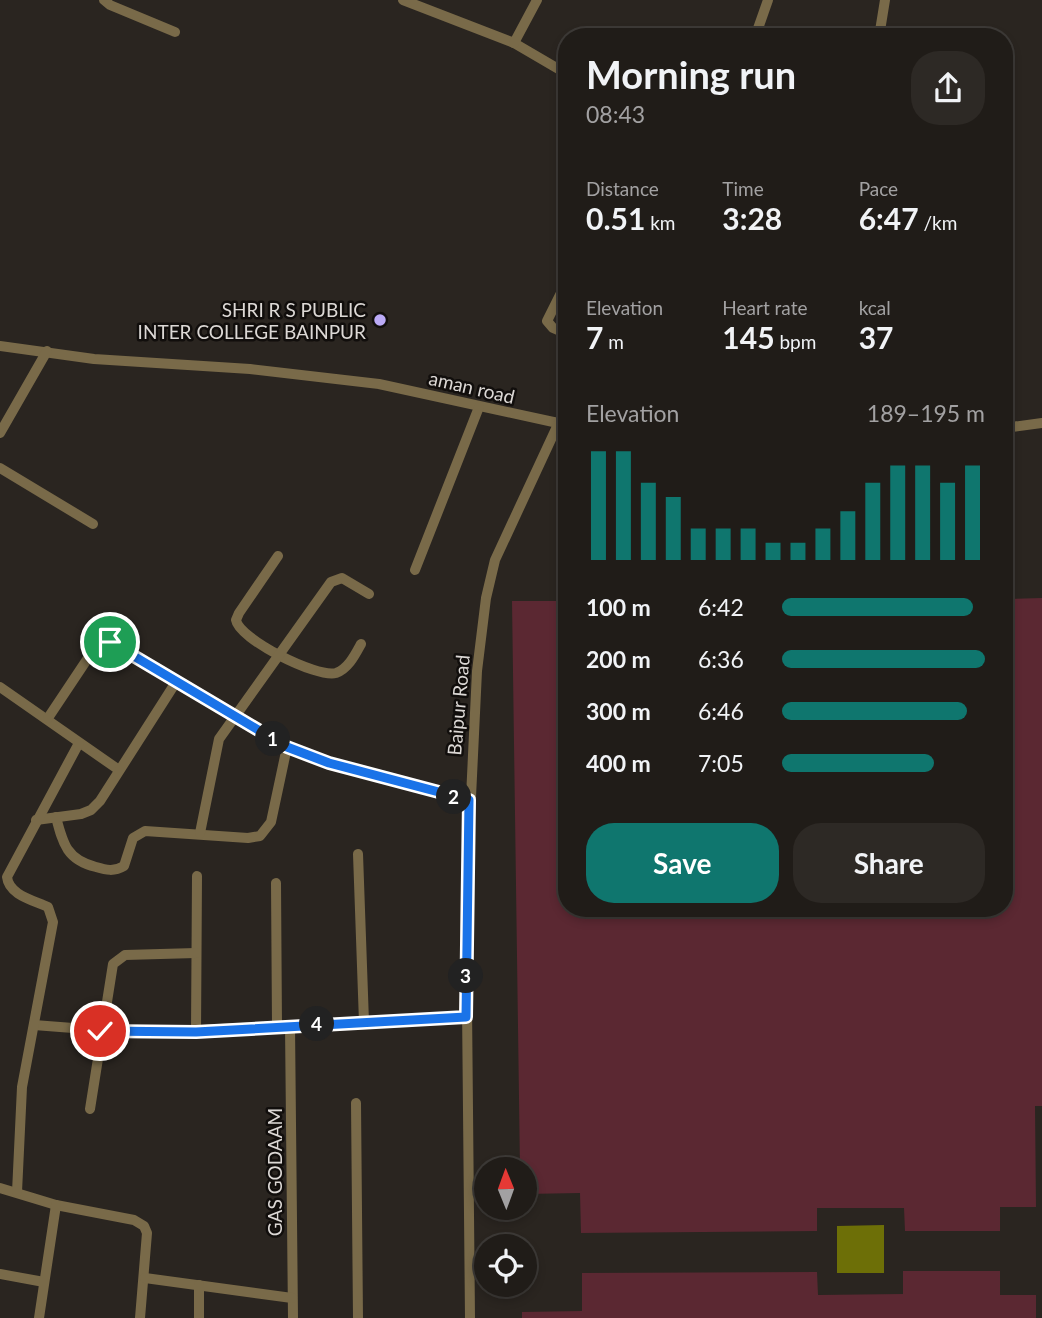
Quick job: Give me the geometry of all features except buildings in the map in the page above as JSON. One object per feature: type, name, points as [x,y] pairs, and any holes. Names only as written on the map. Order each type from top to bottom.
[{"type":"street","points":[[104,0],[175,32]]},
{"type":"street","points":[[403,0],[422,3],[514,43],[558,69]]},
{"type":"street","points":[[514,43],[537,0]]},
{"type":"street","points":[[758,28],[768,0]]},
{"type":"street","points":[[880,28],[885,0]]},
{"type":"street","points":[[558,299],[547,321],[558,330]]},
{"type":"street","name":"aman road","points":[[0,345],[94,359],[250,369],[379,384],[558,424]]},
{"type":"street","points":[[0,433],[47,351]]},
{"type":"street","points":[[415,570],[479,407]]},
{"type":"street","points":[[1013,427],[1042,423]]},
{"type":"street","name":"Baipur Road","points":[[470,1318],[466,1017],[469,800],[477,671],[486,598],[495,560],[558,424]]},
{"type":"street","points":[[0,468],[93,524]]},
{"type":"street","points":[[278,556],[236,620],[241,631],[279,655],[319,672],[332,674],[342,670],[361,644]]},
{"type":"street","points":[[200,834],[219,739],[235,715],[336,578],[348,580],[369,594]]},
{"type":"street","points":[[48,718],[94,649],[101,643],[116,645],[287,747],[329,763],[469,800]]},
{"type":"street","points":[[36,820],[91,810],[176,682]]},
{"type":"street","points":[[0,687],[119,770]]},
{"type":"street","points":[[17,1192],[22,1087],[52,914],[48,907],[14,891],[8,886],[6,877],[79,743]]},
{"type":"street","points":[[56,817],[62,843],[69,856],[80,863],[107,870],[124,866],[133,838],[138,834],[153,831],[248,838],[267,831],[287,747]]},
{"type":"street","points":[[358,854],[364,1022]]},
{"type":"street","points":[[196,1032],[197,876]]},
{"type":"street","points":[[276,883],[277,1026]]},
{"type":"street","points":[[90,1109],[109,972],[118,958],[125,955],[196,953]]},
{"type":"street","points":[[34,1025],[100,1031],[196,1032],[466,1017]]},
{"type":"street","name":"GAS GODAAM","points":[[290,1026],[293,1318]]},
{"type":"street","points":[[356,1103],[358,1318]]},
{"type":"street","points":[[0,1188],[56,1205],[141,1223],[147,1233],[140,1318]]},
{"type":"street","points":[[39,1318],[56,1205]]},
{"type":"street","points":[[0,1274],[44,1282]]},
{"type":"street","points":[[145,1278],[292,1298]]},
{"type":"street","points":[[199,1286],[199,1318]]},
{"type":"shaded area","points":[[1042,598],[1042,1106],[1035,1106],[1036,1207],[1000,1207],[1000,1231],[905,1231],[904,1208],[817,1208],[817,1231],[581,1233],[580,1193],[537,1194],[537,1157],[520,1157],[512,601],[558,601],[558,917],[1013,917],[1013,599]]},
{"type":"shaded area","points":[[884,1225],[884,1273],[837,1273],[837,1226]]},
{"type":"shaded area","points":[[903,1271],[1000,1271],[1000,1295],[1036,1295],[1036,1318],[522,1318],[522,1312],[582,1311],[582,1273],[817,1272],[818,1295],[903,1294]]},
{"type":"place","name":"SHRI R S PUBLIC INTER COLLEGE BAINPUR","points":[[380,320]]},
{"type":"route","points":[[100,1031],[196,1032],[466,1017],[469,800],[329,763],[287,747],[110,642]]}]
